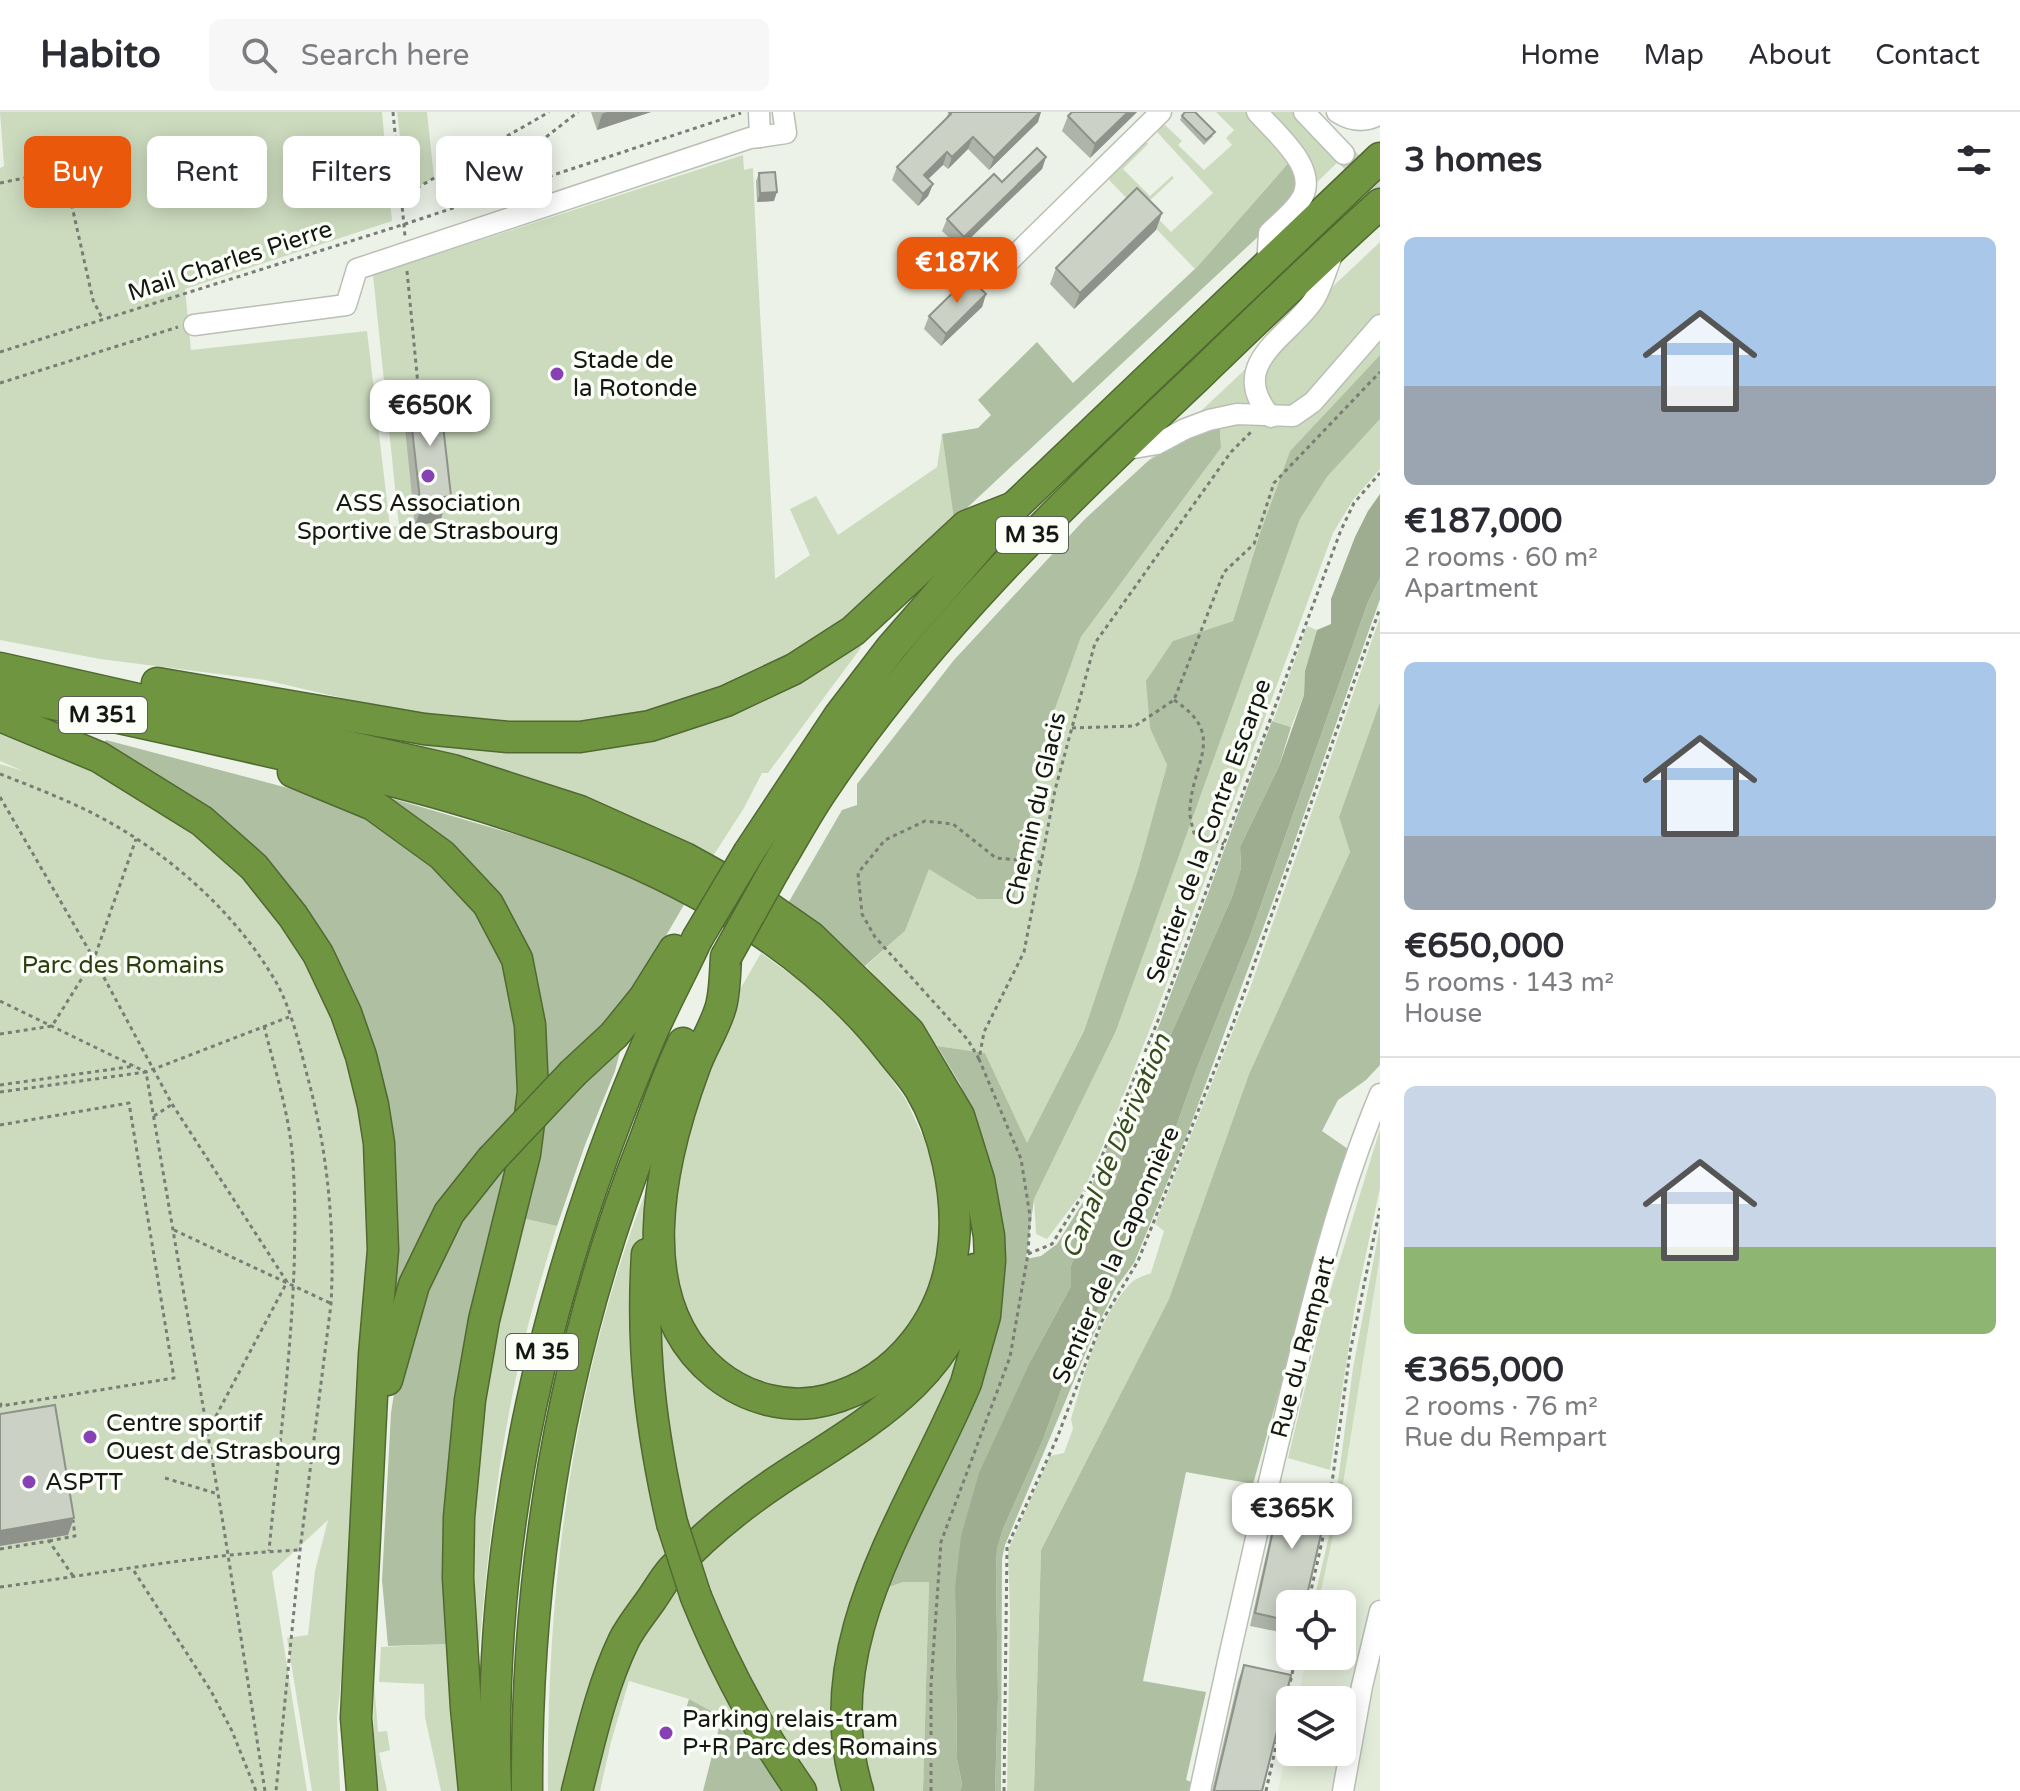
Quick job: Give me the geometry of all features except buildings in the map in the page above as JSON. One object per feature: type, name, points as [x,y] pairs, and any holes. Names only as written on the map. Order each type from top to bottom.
[{"type":"highway","name":"M 35","points":[[496,1791],[496,1685],[502,1600],[526,1424],[541,1356],[595,1176],[650,1036],[697,939],[749,852],[830,728],[891,648],[1014,507],[1380,158]]},
{"type":"highway","name":"M 35","points":[[527,1791],[534,1606],[559,1430],[574,1362],[590,1300],[628,1183],[681,1049],[726,957],[821,792],[920,661],[1027,540],[1380,204]]},
{"type":"highway","points":[[0,656],[424,729],[508,737],[594,735],[662,722],[726,701],[794,669],[853,631],[966,526],[1014,507]]},
{"type":"highway","points":[[0,668],[453,770],[580,811],[685,858],[748,893],[811,937],[909,1032],[959,1116],[979,1180],[989,1236],[990,1275],[985,1316],[976,1352],[956,1407],[870,1590],[850,1656],[846,1719],[849,1754],[858,1791]]},
{"type":"highway","name":"M 351","points":[[0,693],[206,737]]},
{"type":"highway","points":[[0,716],[99,757],[202,821],[254,867],[318,954],[346,1013],[361,1056],[379,1143],[383,1250],[356,1718],[362,1791]]},
{"type":"highway","points":[[206,737],[371,775],[568,835],[640,864],[736,916],[835,990],[879,1036],[920,1090],[945,1150],[953,1193],[954,1245],[950,1270],[931,1321],[902,1358],[876,1379],[850,1393],[816,1402],[794,1404],[771,1401],[732,1385],[692,1349],[667,1298],[659,1250],[663,1180],[694,1069],[722,1004],[726,957]]},
{"type":"highway","points":[[206,737],[373,805],[442,855],[488,904],[517,959],[530,1025],[533,1092],[525,1154],[484,1320],[470,1400],[459,1517],[458,1578],[474,1791]]},
{"type":"highway","points":[[369,1455],[394,1351],[414,1285],[449,1213],[491,1160],[573,1073],[614,1035],[644,998],[673,951],[697,939]]},
{"type":"highway","points":[[577,1791],[602,1694],[625,1638],[669,1572],[714,1527],[891,1405],[917,1381],[946,1345],[968,1301],[977,1259],[983,1205]]},
{"type":"highway","points":[[659,1210],[648,1239],[644,1302],[646,1368],[654,1437],[672,1523],[696,1597],[733,1680],[762,1733],[801,1791]]},
{"type":"highway","points":[[349,1791],[344,1714],[362,1597]]},
{"type":"street","points":[[759,112],[760,137]]},
{"type":"street","points":[[194,325],[346,305],[357,269],[750,138],[786,133],[783,112]]},
{"type":"street","points":[[995,275],[1161,112]]},
{"type":"street","points":[[1257,112],[1301,164],[1306,180],[1300,202],[1269,233],[1267,268]]},
{"type":"street","points":[[1304,112],[1344,154]]},
{"type":"street","points":[[1337,112],[1349,119],[1362,120],[1380,114]]},
{"type":"street","points":[[1271,417],[1257,401],[1254,379],[1267,349],[1314,299],[1337,243]]},
{"type":"street","points":[[1118,451],[1157,444],[1209,420],[1237,414],[1293,416],[1313,402],[1380,325]]},
{"type":"street","name":"Rue du Rempart","points":[[1200,1791],[1266,1492],[1311,1310],[1363,1135],[1380,1094]]},
{"type":"street","points":[[1345,1788],[1362,1686],[1380,1611]]},
{"type":"path","points":[[420,187],[549,112]]},
{"type":"path","points":[[547,136],[578,112]]},
{"type":"path","name":"Mail Charles Pierre","points":[[552,176],[745,112]]},
{"type":"path","points":[[0,183],[29,177],[65,175],[93,300],[103,320]]},
{"type":"path","name":"Mail Charles Pierre","points":[[0,352],[455,208]]},
{"type":"path","points":[[0,383],[162,330],[194,325]]},
{"type":"path","points":[[1072,728],[1135,726],[1174,700],[1224,572],[1254,544],[1274,483],[1380,372]]},
{"type":"path","name":"Chemin du Glacis","points":[[979,1059],[984,1032],[1024,952],[1055,790],[1095,643],[1231,452],[1271,417]]},
{"type":"path","name":"Sentier de la Contre Escarpe","points":[[1028,1254],[1052,1244],[1092,1180],[1157,1023],[1341,530],[1354,503],[1380,473]]},
{"type":"path","name":"Sentier de la Caponnière","points":[[1004,1791],[1007,1547],[1057,1438],[1102,1321],[1138,1261],[1233,1024],[1380,608]]},
{"type":"path","points":[[1174,700],[1197,717],[1203,734],[1204,749],[1190,809],[1194,833],[1225,845]]},
{"type":"path","points":[[0,774],[86,810],[136,839],[180,871],[222,911],[277,984],[317,1116],[334,1262],[300,1550],[276,1791]]},
{"type":"path","points":[[0,797],[94,959],[172,1104],[287,1282]]},
{"type":"path","points":[[931,1791],[931,1685],[941,1542],[1010,1357],[1028,1254],[1030,1216],[1021,1159],[979,1059],[968,1040],[875,937],[862,914],[858,873],[885,840],[925,821],[953,824],[996,858],[1041,862]]},
{"type":"path","points":[[0,1034],[52,1026],[94,959],[136,839]]},
{"type":"path","points":[[0,1001],[146,1072]]},
{"type":"path","points":[[0,1092],[154,1070],[289,1017]]},
{"type":"path","points":[[264,1026],[287,1120],[293,1160],[294,1286],[269,1551]]},
{"type":"path","points":[[0,1085],[135,1066]]},
{"type":"path","points":[[146,1072],[265,1791]]},
{"type":"path","points":[[0,1125],[129,1103],[174,1378],[1,1406],[0,1400]]},
{"type":"path","points":[[154,1116],[172,1104]]},
{"type":"path","points":[[1311,1590],[1327,1519],[1350,1352],[1380,1208]]},
{"type":"path","points":[[174,1230],[331,1304]]},
{"type":"path","points":[[207,1431],[287,1282]]},
{"type":"path","points":[[165,1478],[218,1494]]},
{"type":"path","points":[[0,1549],[75,1536],[73,1521]]},
{"type":"path","points":[[49,1541],[74,1577]]},
{"type":"path","points":[[0,1587],[228,1553],[300,1550]]},
{"type":"path","points":[[133,1569],[211,1691],[232,1731],[256,1791]]},
{"type":"path","points":[[1266,1791],[1293,1670]]},
{"type":"shaded area","points":[[1291,160],[1299,176],[1292,205],[954,520],[942,434],[978,428],[991,415],[978,400],[1037,342],[1073,383],[1197,267]]},
{"type":"shaded area","points":[[1380,355],[1380,419],[1327,477],[1300,519],[1116,1031],[1034,1199],[1026,1259],[1041,1256],[1057,1244],[1088,1194],[1160,1023],[1272,721],[1291,727],[1279,766],[1240,847],[1241,868],[1232,897],[1140,1104],[1114,1184],[1104,1194],[1097,1223],[1078,1244],[1071,1266],[1071,1286],[1032,1358],[955,1588],[957,1759],[962,1784],[960,1791],[923,1791],[929,1582],[903,1582],[878,1591],[989,1338],[979,1130],[960,1084],[937,1046],[985,1053],[1027,1143],[1084,1031],[1138,870],[1167,765],[1150,728],[1146,681],[1173,641],[1233,621],[1290,451]]},
{"type":"shaded area","points":[[1220,429],[1221,448],[1081,637],[1047,731],[1014,899],[977,899],[929,869],[905,931],[865,966],[787,905],[842,810],[857,805],[857,784],[954,660],[1085,519],[1148,461],[1191,435]]},
{"type":"shaded area","points":[[1380,494],[1380,578],[1368,602],[1250,936],[1195,1073],[1154,1189],[1066,1377],[1042,1442],[1003,1529],[997,1549],[996,1570],[998,1698],[995,1791],[960,1791],[955,1588],[961,1536],[979,1473],[1032,1358],[1071,1286],[1071,1266],[1078,1244],[1097,1223],[1104,1194],[1114,1184],[1140,1104],[1232,897],[1241,868],[1240,847],[1279,766],[1304,695],[1305,671],[1317,630],[1331,624],[1331,599],[1355,537]]},
{"type":"shaded area","points":[[1380,578],[1380,599],[1188,1132],[1134,1263],[1117,1286],[1094,1333],[1005,1545],[1002,1559],[1001,1791],[995,1791],[998,1698],[996,1570],[997,1549],[1003,1529],[1042,1442],[1066,1377],[1154,1189],[1195,1073],[1250,936],[1368,602]]},
{"type":"shaded area","points":[[1380,702],[1380,1065],[1366,1080],[1338,1100],[1322,1131],[1348,1149],[1253,1484],[1186,1472],[1143,1681],[1206,1692],[1186,1780],[1194,1783],[1192,1791],[1034,1791],[1041,1550],[1169,1299],[1249,1074],[1350,852],[1339,817]]},
{"type":"shaded area","points":[[106,740],[288,788],[353,811],[415,847],[460,886],[502,954],[520,1023],[519,1113],[385,1352],[390,1172],[309,924],[101,747]]},
{"type":"shaded area","points":[[370,792],[565,849],[685,903],[639,982],[611,1020],[546,1087],[542,1009],[524,951]]},
{"type":"shaded area","points":[[623,1040],[615,1071],[557,1226],[517,1217],[545,1119]]},
{"type":"shaded area","points":[[517,1150],[452,1644],[388,1646],[382,1580],[391,1413],[400,1354],[458,1214]]},
{"type":"shaded area","points":[[1380,1256],[1380,1791],[1278,1791],[1283,1766],[1356,1766],[1356,1686],[1301,1686],[1304,1670],[1356,1670],[1356,1590],[1321,1590],[1339,1509]]},
{"type":"shaded area","points":[[689,1699],[748,1731],[782,1791],[703,1791],[720,1724],[685,1712]]},
{"type":"green space","points":[[0,112],[382,112],[384,136],[283,136],[283,208],[391,208],[392,221],[185,289],[191,350],[367,331],[390,527],[399,526],[373,275],[743,155],[744,170],[753,168],[775,579],[810,555],[790,509],[816,496],[838,535],[937,467],[942,434],[954,520],[887,591],[776,668],[639,722],[495,727],[415,715],[265,680],[100,659],[0,640],[0,168],[4,166]]},
{"type":"green space","points":[[397,112],[427,112],[434,178],[420,186],[420,136],[400,136]]},
{"type":"green space","points":[[1216,112],[1249,112],[1291,160],[1195,269],[1109,177],[1143,143],[1149,143],[1123,169],[1150,196],[1172,176],[1174,178],[1145,205],[1171,232],[1213,193],[1157,129],[1165,125],[1182,141],[1178,145],[1204,170],[1232,145],[1226,138],[1234,130]]},
{"type":"green space","points":[[1265,112],[1296,112],[1339,161],[1312,187]]},
{"type":"green space","points":[[1380,242],[1380,355],[1290,451],[1233,621],[1174,641],[1150,727],[1167,765],[1138,870],[1084,1031],[1027,1144],[985,1053],[937,1046],[866,966],[905,931],[929,868],[976,899],[1014,899],[1047,731],[1081,637],[1221,448],[1220,429],[1191,435],[1148,461]]},
{"type":"green space","points":[[1380,419],[1380,469],[1353,500],[1333,533],[1116,1114],[1084,1190],[1047,1239],[1036,1234],[1034,1199],[1116,1031],[1300,519],[1327,477]]},
{"type":"green space","points":[[1380,617],[1380,702],[1339,817],[1350,852],[1249,1074],[1169,1299],[1041,1550],[1034,1791],[1007,1791],[1008,1550],[1050,1456],[1064,1453],[1073,1429],[1071,1419],[1087,1366],[1108,1315],[1131,1283],[1151,1273],[1164,1231],[1155,1224],[1249,991]]},
{"type":"green space","points":[[1307,626],[1317,630],[1305,671],[1304,695],[1291,727],[1273,721]]},
{"type":"green space","points":[[862,639],[860,649],[768,773],[762,773],[713,856],[607,807],[529,778],[309,721],[560,747]]},
{"type":"green space","name":"Parc des Romains","points":[[0,728],[140,791],[249,877],[323,983],[365,1104],[374,1223],[337,1718],[340,1791],[312,1791],[287,1638],[308,1635],[315,1571],[328,1520],[272,1572],[307,1791],[0,1791],[0,764],[23,771],[0,761]]},
{"type":"green space","points":[[761,953],[805,985],[877,1058],[906,1100],[924,1139],[936,1176],[942,1212],[942,1243],[934,1285],[905,1338],[857,1378],[793,1392],[763,1388],[734,1374],[689,1325],[669,1253],[684,1141],[727,1012]]},
{"type":"green space","points":[[1380,1129],[1380,1188],[1355,1306],[1330,1470],[1288,1458],[1322,1318]]},
{"type":"green space","points":[[653,1173],[642,1246],[671,1561],[570,1791],[548,1791],[552,1634],[570,1477],[603,1322]]},
{"type":"green space","points":[[517,1217],[557,1226],[529,1324],[507,1424],[489,1554],[476,1685],[469,1658],[470,1458]]},
{"type":"green space","points":[[1380,1226],[1380,1256],[1339,1509],[1321,1590],[1316,1590],[1333,1519],[1353,1368]]},
{"type":"green space","points":[[658,1296],[757,1404],[906,1379],[689,1539],[664,1438]]},
{"type":"green space","points":[[976,1324],[856,1606],[848,1791],[810,1791],[761,1716],[696,1560]]},
{"type":"green space","points":[[679,1582],[748,1731],[689,1699],[629,1681],[600,1791],[588,1791],[632,1652]]},
{"type":"green space","points":[[903,1582],[929,1582],[923,1791],[866,1791],[854,1717],[878,1591]]},
{"type":"green space","points":[[452,1644],[464,1791],[441,1791],[425,1717],[424,1684],[379,1682],[381,1647]]},
{"type":"green space","points":[[374,1682],[378,1732],[387,1731],[390,1750],[379,1753],[387,1791],[379,1791],[373,1749]]},
{"type":"tunnel","points":[[1344,154],[1380,192]]},
{"type":"place","name":"Stade de la Rotonde","points":[[557,374]]},
{"type":"place","name":"ASS Association Sportive de Strasbourg","points":[[428,476]]},
{"type":"place","name":"Centre sportif Ouest de Strasbourg","points":[[90,1437]]},
{"type":"place","name":"ASPTT","points":[[29,1482]]},
{"type":"place","name":"Parking relais-tram P+R Parc des Romains","points":[[666,1733]]},
{"type":"water label","name":"Canal de Dérivation","points":[[1116,1146]]}]
